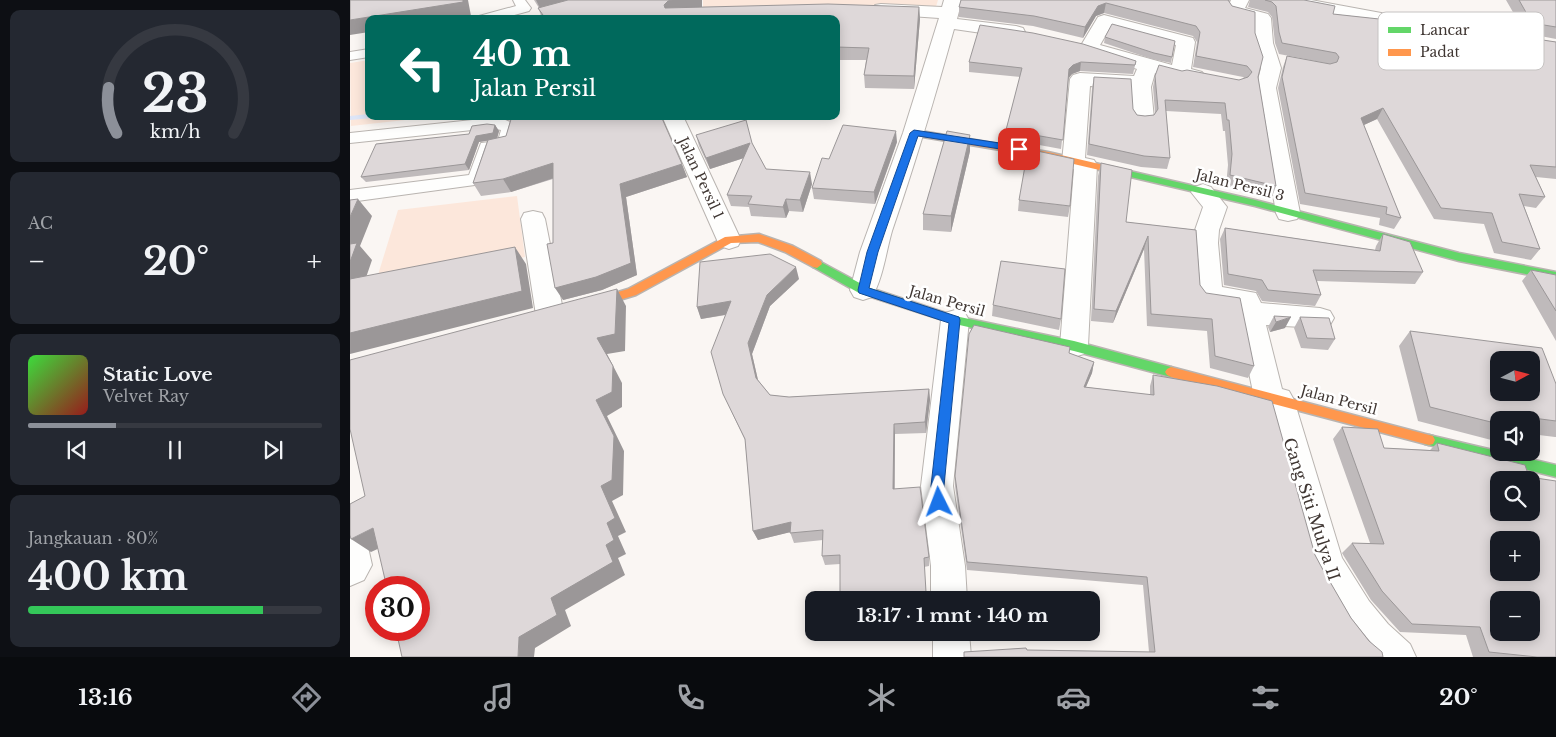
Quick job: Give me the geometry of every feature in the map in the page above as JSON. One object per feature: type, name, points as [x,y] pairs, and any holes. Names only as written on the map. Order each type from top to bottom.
[{"type":"street","points":[[1240,0],[1235,11],[1262,18],[1263,43],[1277,60],[1270,68],[1266,88],[1288,213]]},
{"type":"street","points":[[1283,0],[1378,18]]},
{"type":"street","points":[[860,9],[950,12],[1033,34]]},
{"type":"street","points":[[863,290],[873,252],[914,133],[950,12]]},
{"type":"street","points":[[1090,47],[1104,21],[1186,42],[1180,74]]},
{"type":"street","points":[[1069,42],[1090,47],[1145,75]]},
{"type":"street","points":[[1074,346],[1080,164],[1080,79],[1180,74],[1209,79]]},
{"type":"street","points":[[1143,119],[1141,87],[1145,75]]},
{"type":"street","name":"Jalan Persil 1","points":[[674,120],[730,240]]},
{"type":"street","name":"Jalan Persil 3","points":[[914,133],[1004,146],[1255,203],[1459,257],[1556,276]]},
{"type":"street","points":[[1203,192],[1215,207],[1208,225],[1206,243],[1210,296],[1247,300],[1250,313],[1320,318]]},
{"type":"street","points":[[532,219],[550,315]]},
{"type":"street","name":"Jalan Persil","points":[[578,308],[632,292],[730,240],[759,238],[789,248],[863,290],[955,320],[1074,346],[1467,450],[1556,471]]},
{"type":"street","name":"Gang Siti Mulya II","points":[[1250,313],[1274,399],[1326,563],[1337,587],[1349,606],[1369,630],[1397,657]]},
{"type":"street","points":[[949,591],[948,566],[937,486],[955,320]]},
{"type":"street","points":[[951,641],[952,657]]},
{"type":"lane","points":[[496,15],[527,5]]},
{"type":"lane","points":[[350,42],[365,40]]},
{"type":"lane","points":[[350,56],[365,54]]},
{"type":"lane","points":[[350,138],[480,124],[498,123],[509,128],[505,145],[487,147],[476,180],[350,196]]},
{"type":"lane","points":[[350,520],[359,565],[356,571],[350,574]]},
{"type":"shaded area","points":[[703,0],[938,0],[935,10],[703,11]]},
{"type":"shaded area","points":[[365,61],[365,120],[405,120],[351,126],[350,63]]},
{"type":"shaded area","points":[[517,196],[525,257],[373,291],[398,210]]},
{"type":"building","points":[[350,0],[463,0],[463,2],[381,15],[365,15],[365,18],[350,20]]},
{"type":"building","points":[[568,0],[672,0],[664,5],[665,8],[828,4],[919,7],[914,76],[864,75],[869,48],[840,47],[840,15],[543,15],[538,8]]},
{"type":"building","points":[[961,0],[1228,0],[1232,6],[1255,12],[1255,33],[1263,57],[1258,77],[1276,186],[1230,175],[1232,154],[1229,120],[1227,120],[1225,103],[1165,100],[1170,158],[1144,156],[1089,144],[1094,77],[1131,79],[1133,109],[1137,115],[1145,116],[1154,115],[1158,109],[1155,76],[1159,65],[1182,71],[1187,70],[1239,80],[1248,77],[1252,72],[1247,66],[1196,56],[1200,32],[1196,26],[1106,3],[1098,6],[1085,27],[1034,16],[959,7]]},
{"type":"building","points":[[1265,0],[1304,0],[1335,6],[1333,14],[1378,19],[1378,70],[1544,70],[1544,40],[1556,42],[1556,167],[1530,165],[1545,197],[1519,194],[1540,249],[1502,242],[1492,213],[1441,208],[1383,108],[1361,118],[1401,218],[1386,214],[1387,207],[1305,193],[1282,77],[1287,56],[1330,64],[1337,62],[1339,57],[1336,53],[1282,43],[1276,6],[1272,2]]},
{"type":"building","points":[[1519,0],[1556,0],[1556,27],[1544,25],[1544,12],[1526,12]]},
{"type":"building","points":[[1112,24],[1175,41],[1172,57],[1105,37]]},
{"type":"building","points":[[980,25],[1033,33],[1083,44],[1136,61],[1135,65],[1081,62],[1069,69],[1063,140],[1006,130],[1022,68],[969,62]]},
{"type":"building","points":[[511,120],[663,120],[682,164],[620,184],[631,263],[596,277],[555,288],[547,244],[553,243],[553,163],[503,179],[473,183],[488,140],[506,136]]},
{"type":"building","points":[[746,120],[752,143],[766,169],[810,172],[800,200],[786,199],[783,207],[748,204],[752,196],[727,195],[750,143],[706,158],[696,135]]},
{"type":"building","points":[[495,125],[493,133],[476,136],[465,164],[361,177],[376,144],[469,134],[472,126]]},
{"type":"building","points":[[843,125],[896,131],[874,192],[812,188],[822,158],[829,159]]},
{"type":"building","points":[[947,131],[970,135],[951,216],[923,214]]},
{"type":"building","points":[[1028,149],[1074,159],[1070,206],[1019,200]]},
{"type":"building","points":[[1101,163],[1132,170],[1126,222],[1196,230],[1200,285],[1206,293],[1240,298],[1254,366],[1215,356],[1212,319],[1151,314],[1148,236],[1116,311],[1094,309]]},
{"type":"building","points":[[358,199],[350,217],[350,200]]},
{"type":"building","points":[[1225,228],[1380,251],[1383,234],[1410,242],[1423,272],[1313,270],[1321,295],[1268,290],[1262,280],[1228,274]]},
{"type":"building","points":[[357,243],[350,262],[350,244]]},
{"type":"building","points":[[515,247],[522,291],[350,333],[350,279]]},
{"type":"building","points":[[770,254],[796,267],[767,295],[748,343],[756,378],[770,395],[789,397],[929,389],[925,422],[894,424],[893,489],[920,487],[929,557],[924,558],[926,591],[840,591],[840,555],[822,556],[823,530],[790,533],[791,522],[753,531],[745,439],[723,394],[711,352],[731,301],[697,307],[700,262]]},
{"type":"building","points":[[1001,261],[1065,269],[1061,319],[993,305]]},
{"type":"building","points":[[1531,270],[1556,275],[1556,311]]},
{"type":"building","points":[[617,289],[615,334],[597,338],[613,366],[612,392],[596,400],[614,436],[612,480],[601,486],[615,518],[607,523],[614,540],[606,545],[613,562],[551,598],[557,615],[519,637],[518,657],[402,657],[398,641],[430,641],[430,576],[384,576],[373,528],[351,539],[350,504],[365,496],[350,429],[350,360]]},
{"type":"building","points":[[1274,316],[1291,317],[1276,322]]},
{"type":"building","points":[[1300,317],[1329,318],[1335,339],[1307,338]]},
{"type":"building","points":[[974,325],[1070,347],[1069,353],[1094,362],[1084,387],[1154,395],[1153,375],[1217,386],[1272,401],[1315,555],[1351,618],[1369,641],[1382,652],[1383,657],[964,657],[964,652],[1026,648],[1027,650],[1155,652],[1147,577],[967,562],[955,476],[969,334]]},
{"type":"building","points":[[1410,331],[1542,348],[1556,384],[1556,421],[1540,419],[1540,411],[1490,411],[1490,422],[1430,407]]},
{"type":"building","points":[[1342,427],[1378,429],[1384,448],[1439,451],[1437,443],[1490,456],[1490,461],[1509,461],[1525,465],[1527,471],[1490,471],[1490,521],[1540,521],[1540,479],[1556,481],[1556,657],[1489,652],[1480,627],[1412,624],[1382,591],[1352,543],[1384,544]]},
{"type":"waterway","points":[[350,118],[365,116]]},
{"type":"traffic: fast","points":[[1125,173],[1255,203],[1459,257],[1556,276]]},
{"type":"traffic: fast","points":[[817,264],[863,290],[955,320],[1074,346],[1171,372]]},
{"type":"traffic: fast","points":[[1429,440],[1556,471]]},
{"type":"traffic: slow","points":[[914,133],[1048,155],[1125,173]]},
{"type":"traffic: slow","points":[[586,306],[632,292],[729,240],[759,238],[789,249],[817,264]]},
{"type":"traffic: slow","points":[[1171,372],[1429,440]]},
{"type":"route","points":[[939,502],[937,486],[955,320],[863,290],[873,252],[914,133],[1019,149]]}]
